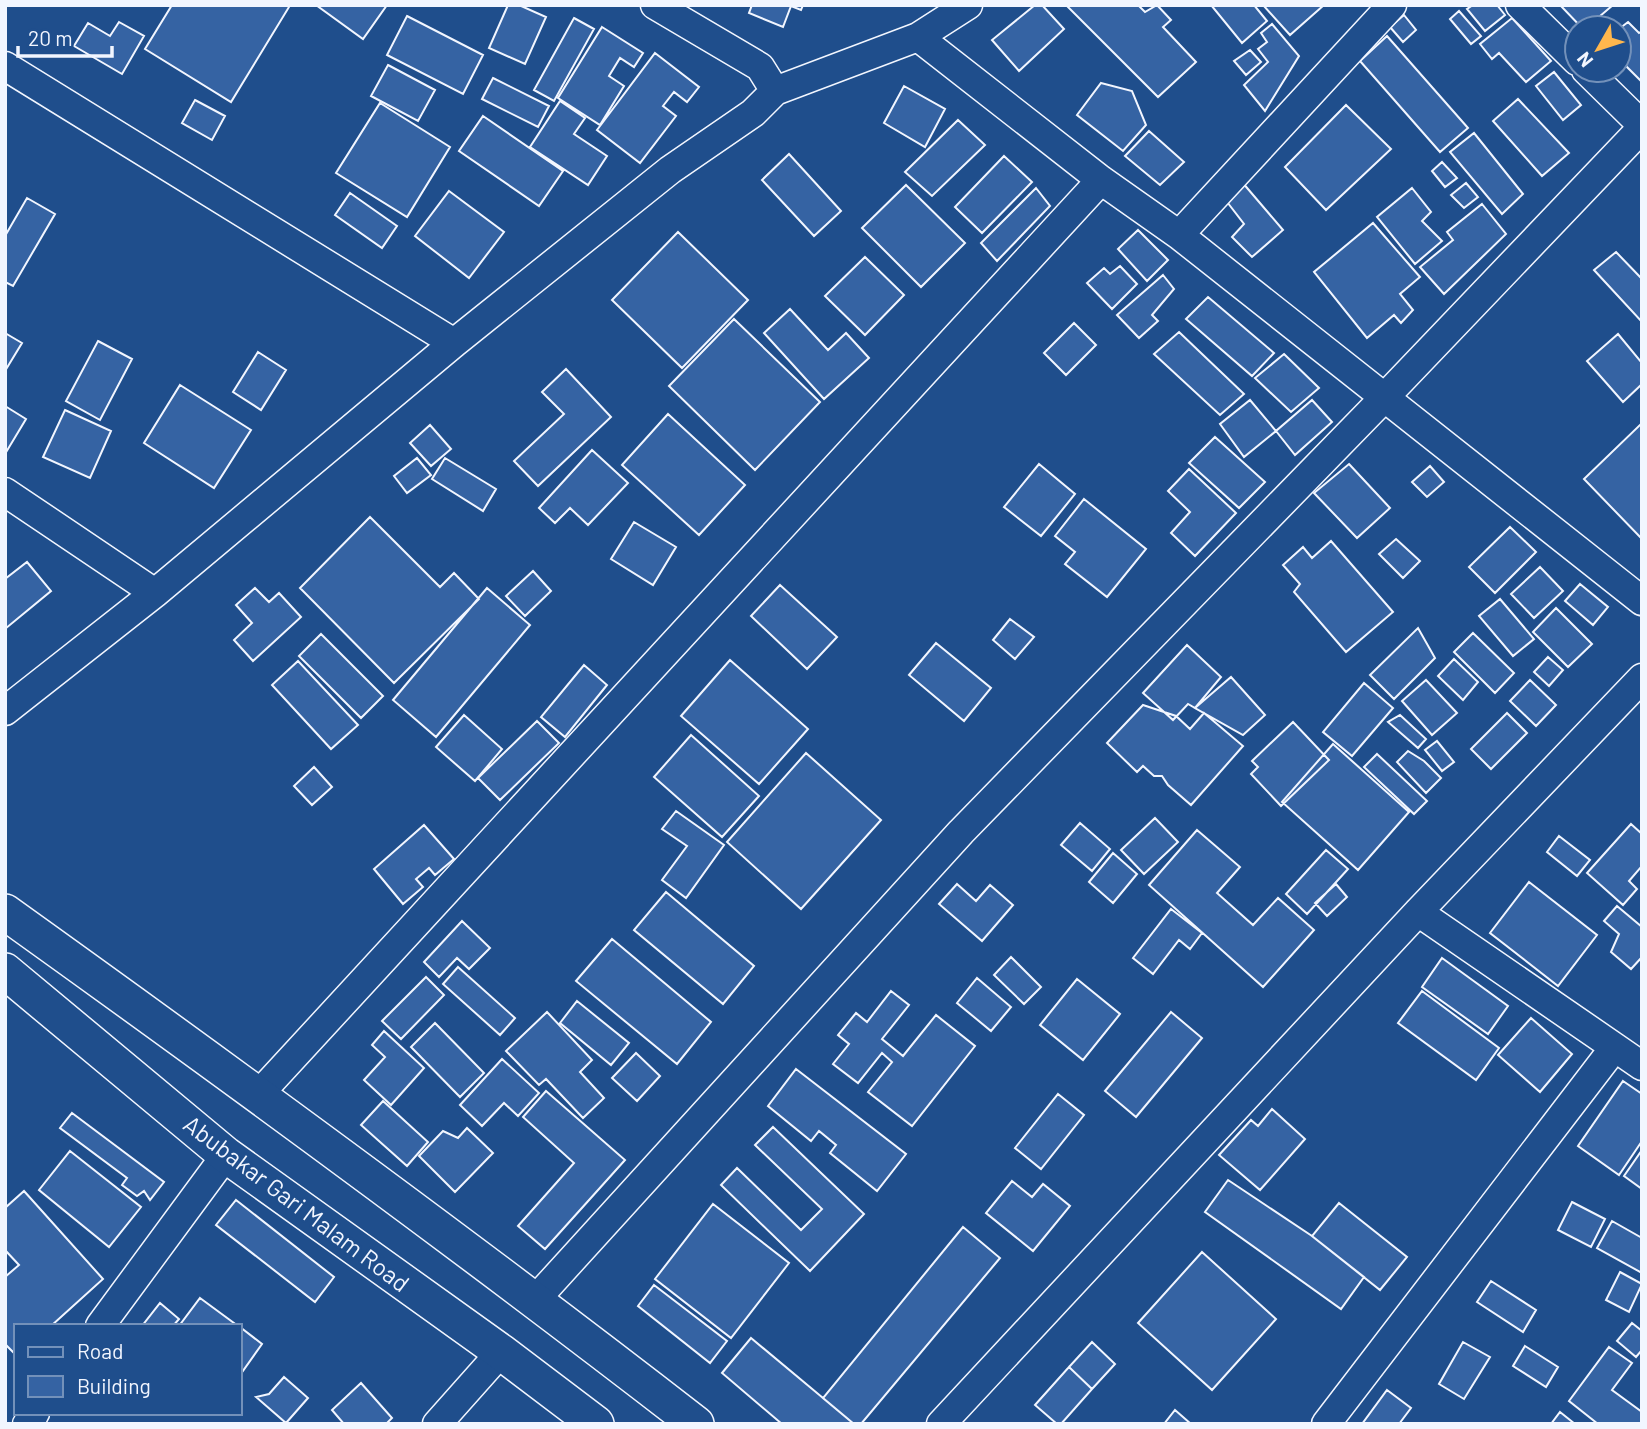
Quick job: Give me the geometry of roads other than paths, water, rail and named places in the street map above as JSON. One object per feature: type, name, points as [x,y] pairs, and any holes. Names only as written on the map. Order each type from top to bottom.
[{"type":"street","points":[[655,5],[760,67],[775,91]]},
{"type":"street","points":[[5,711],[155,593],[454,343],[670,170],[753,113],[775,91],[918,37],[968,5]]},
{"type":"street","points":[[1179,235],[1392,5]]},
{"type":"street","points":[[1520,5],[1563,47]]},
{"type":"street","points":[[918,37],[1101,180],[1179,235],[1642,601]]},
{"type":"street","points":[[5,66],[454,343]]},
{"type":"street","points":[[536,1299],[961,832],[1384,397],[1642,126],[1600,84]]},
{"type":"street","points":[[259,1094],[1101,180]]},
{"type":"street","points":[[5,492],[155,593]]},
{"type":"street","points":[[942,1424],[1418,912],[1642,678]]},
{"type":"street","points":[[5,912],[259,1094],[536,1299],[696,1424]]},
{"type":"street","points":[[1418,912],[1642,1066]]},
{"type":"street","name":"Abubakar Gari Malam Road","points":[[5,971],[226,1155],[502,1352],[597,1424]]},
{"type":"street","points":[[1326,1424],[1614,1048]]},
{"type":"street","points":[[101,1324],[226,1155]]},
{"type":"street","points":[[437,1424],[502,1352]]}]
